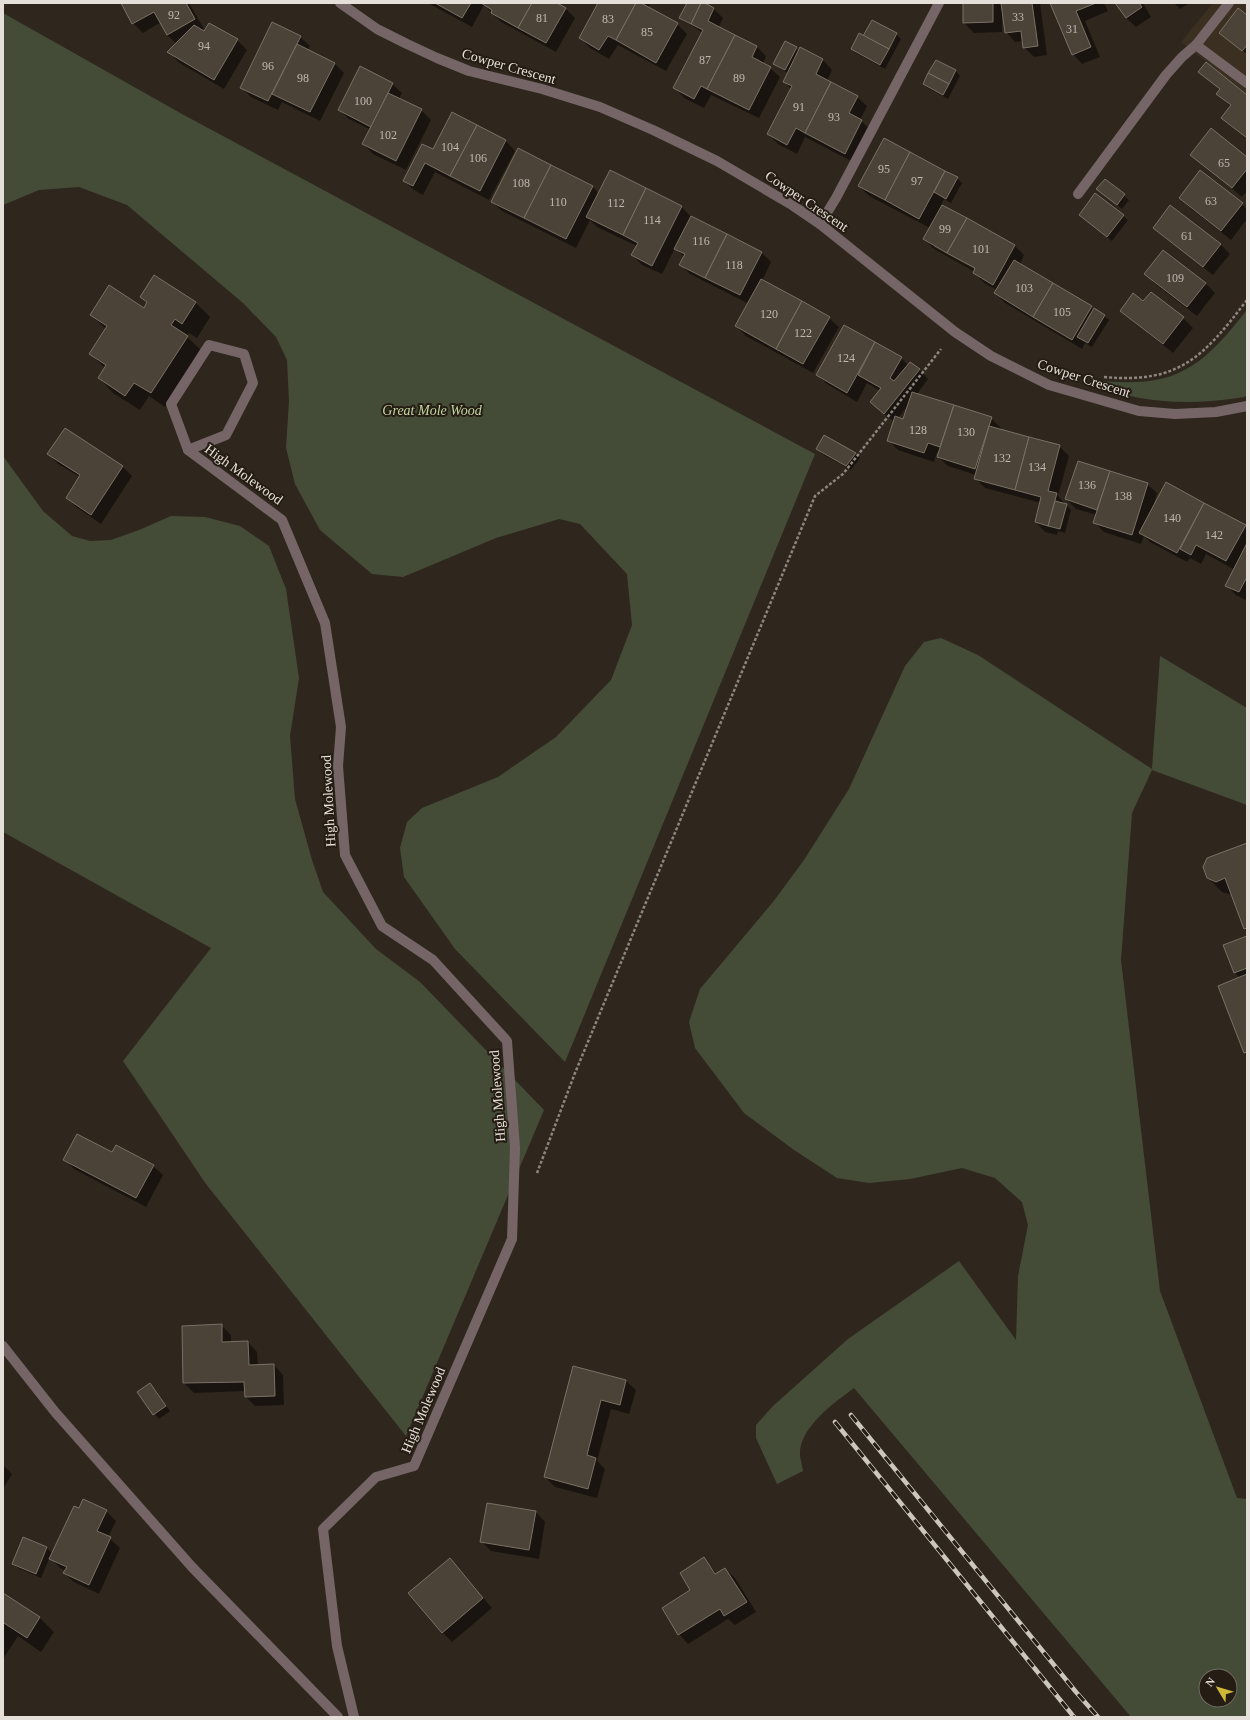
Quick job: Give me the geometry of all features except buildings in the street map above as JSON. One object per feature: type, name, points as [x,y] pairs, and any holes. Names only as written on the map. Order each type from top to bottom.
[{"type":"street","name":"Cowper Crescent","points":[[340,3],[377,29],[468,71],[542,89],[600,107],[653,130],[717,161],[792,205],[820,224],[859,254],[920,306],[955,332],[991,356],[1049,385],[1140,411],[1175,414],[1216,412],[1247,406]]},
{"type":"street","points":[[820,224],[836,198],[939,3]]},
{"type":"street","points":[[1078,194],[1166,75],[1182,57],[1196,45],[1229,3]]},
{"type":"street","points":[[1196,45],[1247,83]]},
{"type":"street","name":"High Molewood","points":[[188,450],[226,435],[253,383],[244,354],[209,345],[171,404],[188,450],[282,520],[325,623],[342,727],[338,766],[345,855],[382,926],[433,960],[507,1041],[515,1148],[512,1239],[414,1466],[376,1477],[323,1529],[337,1646],[354,1717]]},
{"type":"street","points":[[3,1346],[55,1412],[187,1561],[338,1717]]},
{"type":"path","points":[[1081,395],[1090,375],[1120,378],[1148,378],[1173,370],[1191,361],[1205,350],[1222,333],[1247,300]]},
{"type":"path","points":[[537,1174],[575,1073],[815,496],[843,474],[955,332]]},
{"type":"shaded area","points":[[1213,3],[1247,3],[1247,94],[1181,42]]},
{"type":"green space","name":"Great Mole Wood","points":[[3,13],[182,114],[815,454],[565,1062],[455,949],[404,877],[400,848],[407,822],[422,808],[498,777],[556,737],[611,680],[632,625],[627,574],[580,524],[559,519],[496,538],[403,577],[372,574],[320,530],[295,484],[286,448],[289,401],[287,360],[276,337],[243,303],[127,205],[79,187],[39,190],[3,205]]},
{"type":"green space","points":[[1247,310],[1247,395],[1244,397],[1223,400],[1185,402],[1167,401],[1130,396],[1091,386],[1093,380],[1144,382],[1164,378],[1182,372],[1198,362],[1214,348]]},
{"type":"green space","points":[[3,456],[43,511],[72,536],[90,541],[111,540],[171,516],[205,517],[240,526],[269,546],[286,589],[299,678],[290,736],[295,799],[312,860],[323,892],[376,949],[420,982],[544,1110],[406,1436],[206,1184],[123,1061],[211,948],[3,832]]},
{"type":"green space","points":[[941,638],[978,655],[1152,769],[1160,656],[1247,708],[1247,805],[1152,770],[1132,813],[1121,960],[1160,1291],[1237,1498],[1247,1499],[1247,1717],[1131,1717],[854,1388],[837,1401],[811,1426],[801,1446],[800,1456],[803,1471],[777,1484],[756,1438],[756,1425],[773,1406],[848,1339],[959,1261],[1016,1340],[1018,1276],[1028,1225],[1022,1202],[995,1178],[962,1168],[910,1179],[869,1183],[837,1178],[794,1150],[744,1113],[695,1048],[689,1022],[700,989],[773,902],[804,860],[849,789],[905,666],[924,642]]},
{"type":"railway","points":[[851,1415],[1076,1692],[1098,1717]]},
{"type":"railway","points":[[835,1422],[1074,1717]]}]
